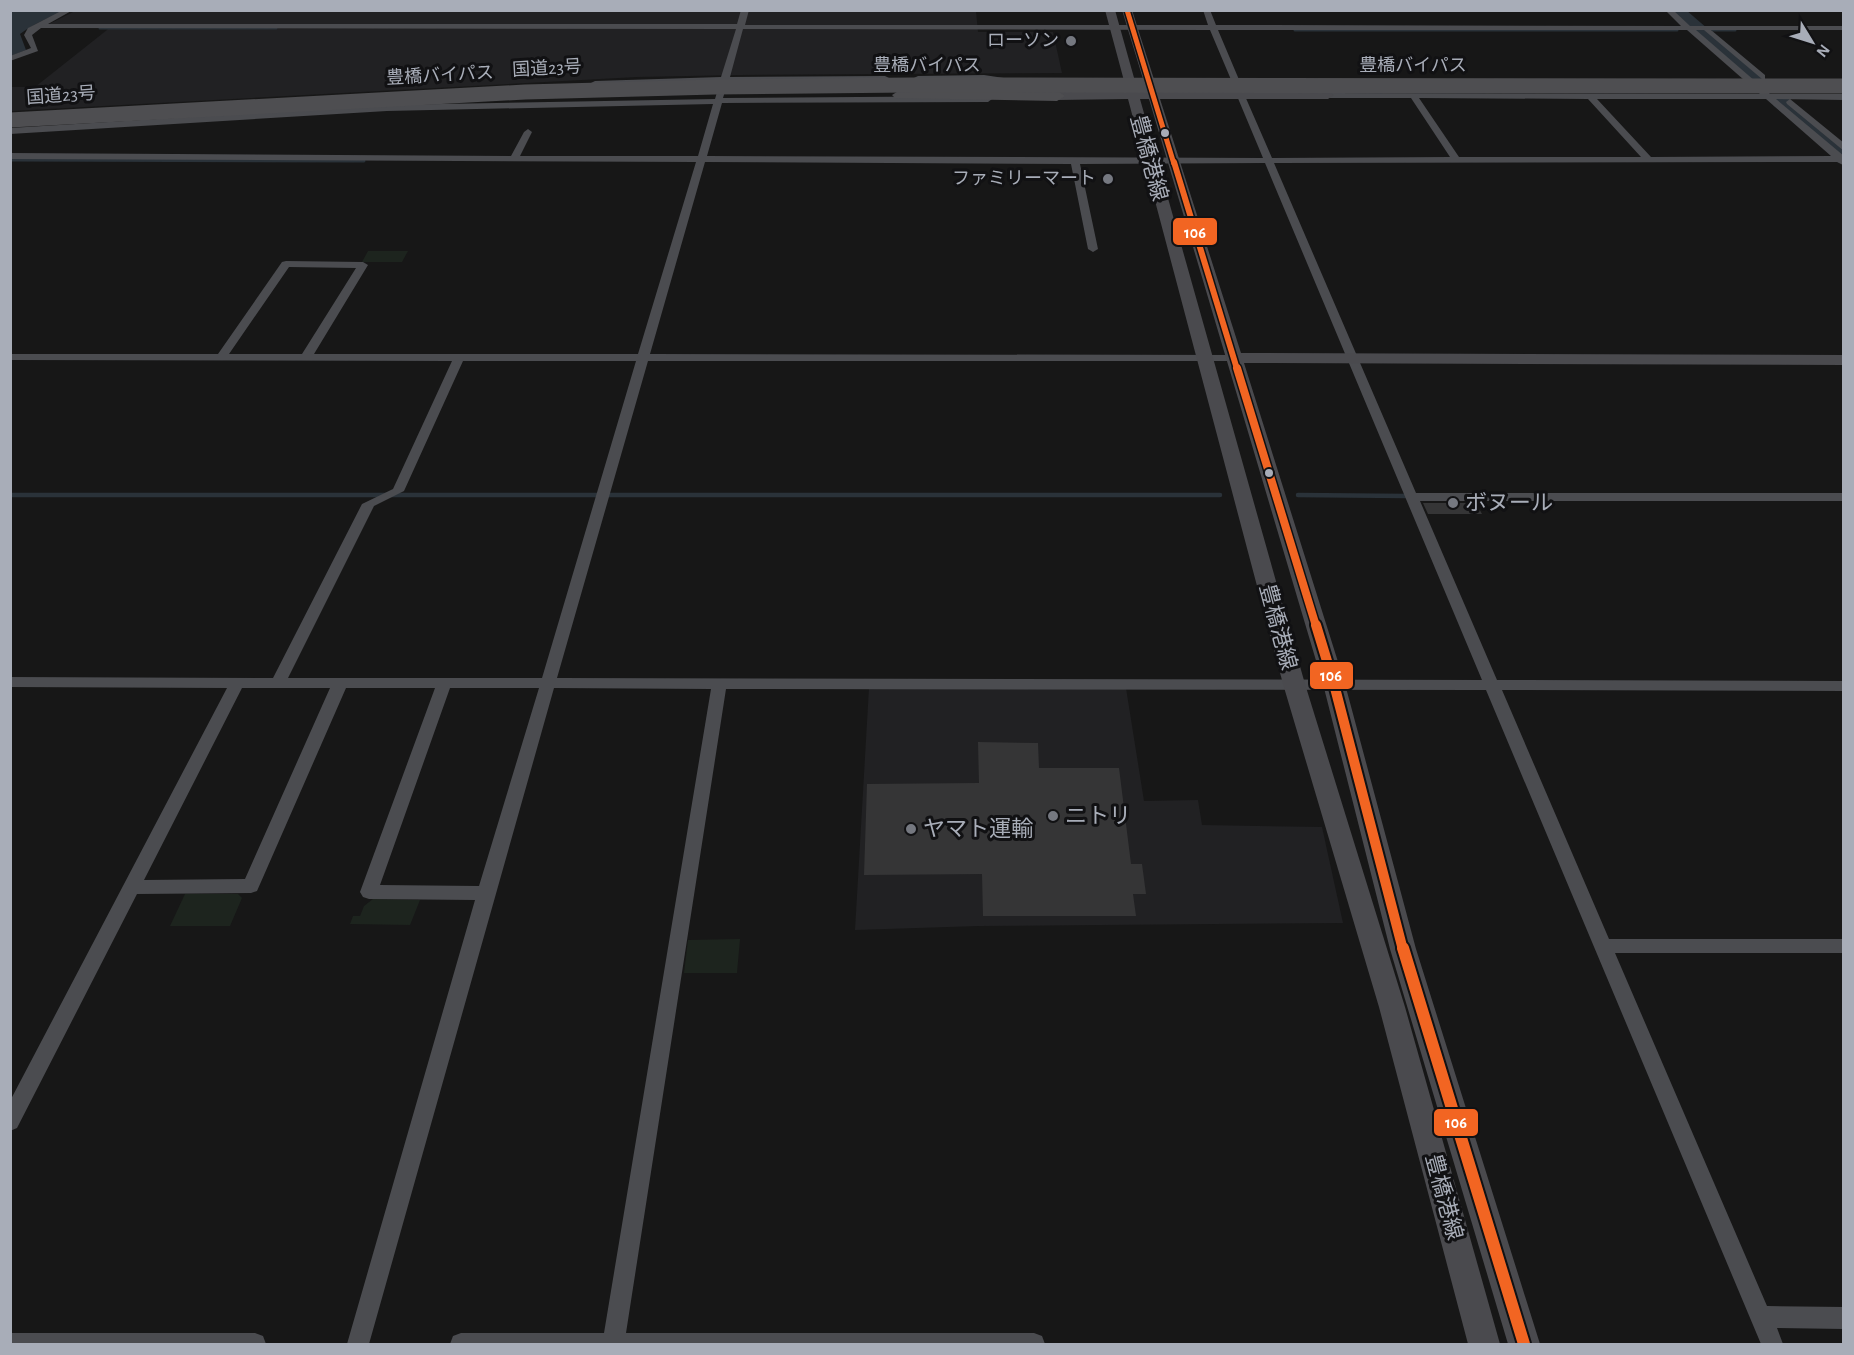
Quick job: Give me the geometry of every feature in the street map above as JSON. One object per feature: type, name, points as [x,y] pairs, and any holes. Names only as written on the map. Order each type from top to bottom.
[{"type":"highway","points":[[562,98],[900,88],[1013,80]]},
{"type":"highway","points":[[525,92],[676,83],[900,88],[1057,96]]},
{"type":"highway","name":"豊橋バイパス","points":[[10,118],[525,92],[910,85],[1844,84]]},
{"type":"highway","name":"豊橋バイパス","points":[[10,126],[348,106],[864,91],[1844,95]]},
{"type":"main road","name":"豊橋港線","points":[[1128,10],[1121,26],[1140,89],[1150,160],[1294,684],[1392,1007],[1484,1344]]},
{"type":"main road","points":[[1013,80],[1241,96],[1328,95]]},
{"type":"main road","name":"豊橋港線","points":[[1140,89],[1175,160],[1236,358],[1334,684],[1403,950],[1524,1344]]},
{"type":"main road","points":[[1057,96],[1140,89]]},
{"type":"main road","points":[[1236,358],[1844,360]]},
{"type":"street","points":[[10,59],[35,48],[27,35],[35,28],[70,10]]},
{"type":"street","points":[[358,1344],[486,893],[746,10]]},
{"type":"street","points":[[1206,10],[1236,82]]},
{"type":"street","points":[[1668,10],[1842,161]]},
{"type":"street","points":[[1682,10],[1750,70],[1762,77]]},
{"type":"street","points":[[1675,17],[1690,17]]},
{"type":"street","points":[[35,28],[741,29],[1121,26],[1214,30],[1840,30]]},
{"type":"street","points":[[1736,70],[1750,70]]},
{"type":"street","name":"国道23号","points":[[10,118],[421,92],[726,79],[984,77],[1013,80]]},
{"type":"street","points":[[1140,89],[1236,82],[1844,84]]},
{"type":"street","points":[[1321,82],[1328,95],[1591,97],[1844,95]]},
{"type":"street","points":[[417,107],[421,92]]},
{"type":"street","points":[[10,131],[417,107],[718,101],[1011,99],[1057,96]]},
{"type":"street","points":[[1241,96],[1772,1344]]},
{"type":"street","points":[[1414,96],[1461,160]]},
{"type":"street","points":[[1591,97],[1652,161]]},
{"type":"street","points":[[1790,102],[1844,148]]},
{"type":"street","points":[[108,124],[116,110]]},
{"type":"street","points":[[1782,110],[1800,110]]},
{"type":"street","points":[[515,157],[528,132]]},
{"type":"street","points":[[10,156],[515,157],[860,161],[1175,160],[1278,163],[1461,160],[1842,161]]},
{"type":"street","points":[[1076,161],[1093,249]]},
{"type":"street","points":[[220,357],[286,264],[363,265],[306,357]]},
{"type":"street","points":[[10,357],[1204,360],[1236,358]]},
{"type":"street","points":[[279,681],[369,504],[398,491],[459,358]]},
{"type":"street","points":[[1411,497],[1844,497]]},
{"type":"street","points":[[10,1122],[238,681]]},
{"type":"street","points":[[131,887],[250,886],[341,681]]},
{"type":"street","points":[[445,681],[369,892],[486,893]]},
{"type":"street","points":[[10,682],[445,681],[1844,686]]},
{"type":"street","points":[[613,1344],[719,683]]},
{"type":"street","points":[[1601,946],[1844,946]]},
{"type":"street","points":[[1760,1317],[1844,1318]]},
{"type":"street","points":[[10,1344],[255,1344]]},
{"type":"street","points":[[461,1344],[1034,1344]]},
{"type":"shaded area","points":[[17,10],[64,11],[35,24],[20,34],[26,50],[11,56],[11,12]]},
{"type":"shaded area","points":[[77,10],[976,11],[978,32],[1053,32],[1062,73],[637,77],[11,111],[10,87],[35,87],[112,26],[47,25]]},
{"type":"shaded area","points":[[368,251],[408,251],[402,262],[362,262]]},
{"type":"shaded area","points":[[869,688],[1126,688],[1144,801],[1198,800],[1202,825],[1322,827],[1343,923],[979,926],[855,930]]},
{"type":"shaded area","points":[[185,894],[238,894],[242,898],[230,926],[170,926]]},
{"type":"shaded area","points":[[373,899],[420,900],[410,925],[350,924],[353,916],[360,916],[364,906]]},
{"type":"shaded area","points":[[740,939],[737,973],[684,973],[688,940]]},
{"type":"building","name":"ボヌール","points":[[1423,503],[1476,503],[1482,514],[1428,514]]},
{"type":"building","name":"ニトリ","points":[[978,742],[1038,743],[1039,768],[1119,768],[1131,864],[1142,864],[1146,894],[1133,894],[1136,916],[983,916],[982,874],[864,875],[867,784],[979,783]]},
{"type":"waterway","points":[[1676,10],[1754,78]]},
{"type":"waterway","points":[[100,28],[276,28]]},
{"type":"waterway","points":[[1295,30],[1677,30]]},
{"type":"waterway","points":[[1713,30],[1735,30]]},
{"type":"waterway","points":[[1781,102],[1844,155]]},
{"type":"waterway","points":[[10,160],[364,161]]},
{"type":"waterway","points":[[10,495],[1220,495]]},
{"type":"waterway","points":[[1298,495],[1406,496]]},
{"type":"transit line","name":"106","points":[[1127,10],[1334,684],[1403,949],[1524,1344]]},
{"type":"place","name":"ローソン","points":[[1071,41]]},
{"type":"place","name":"ファミリーマート","points":[[1108,179]]},
{"type":"place","name":"ボヌール","points":[[1453,503]]},
{"type":"place","name":"ニトリ","points":[[1053,816]]},
{"type":"place","name":"ヤマト運輸","points":[[911,829]]}]
